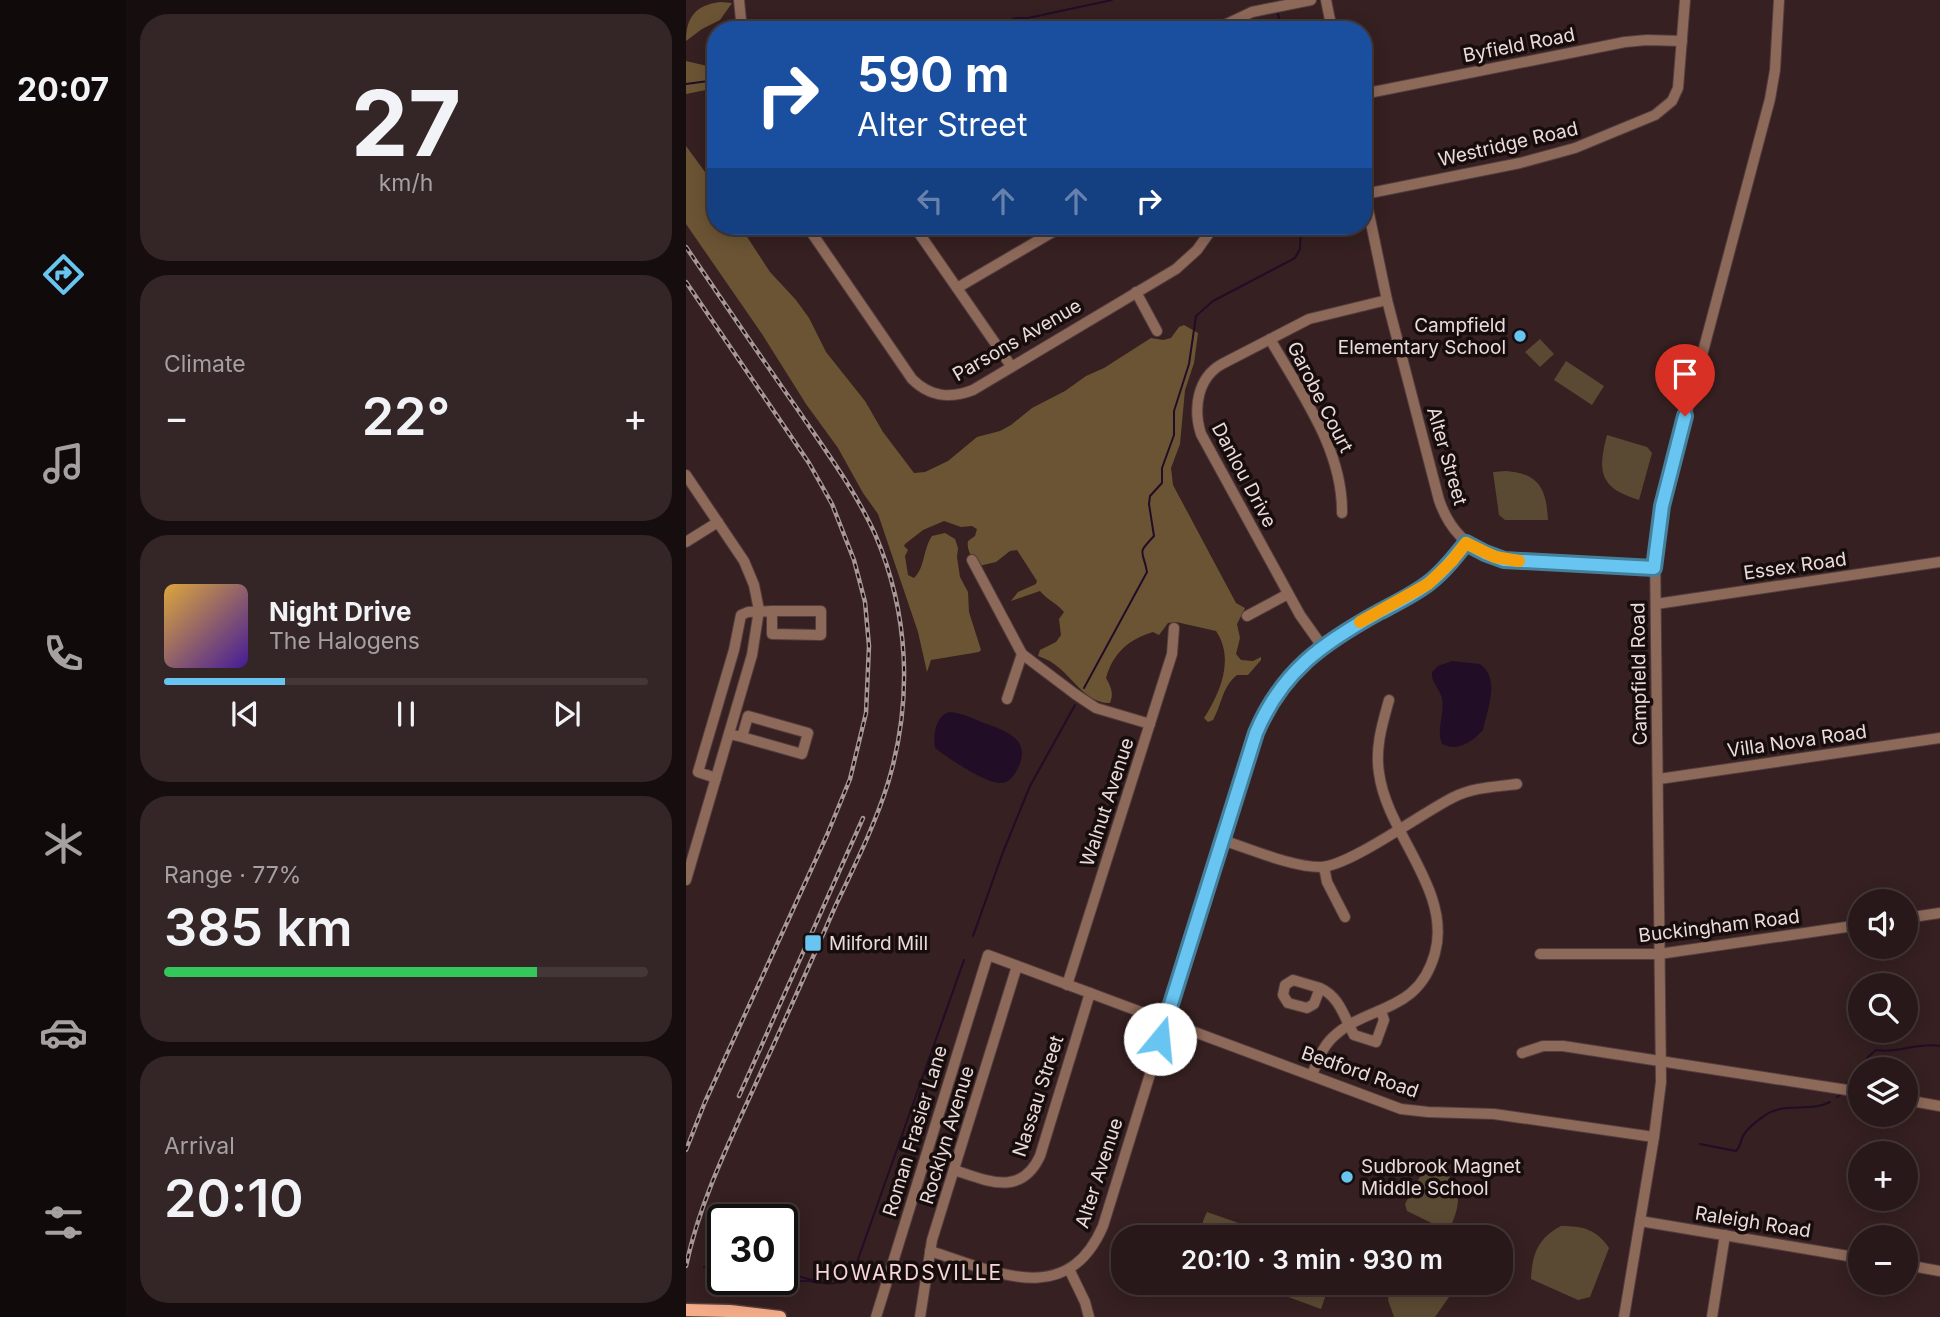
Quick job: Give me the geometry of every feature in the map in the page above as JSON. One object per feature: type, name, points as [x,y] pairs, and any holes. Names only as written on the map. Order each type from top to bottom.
[{"type":"main road","points":[[686,1310],[780,1317]]},
{"type":"street","points":[[739,0],[741,21]]},
{"type":"street","points":[[1232,21],[1265,9],[1311,0]]},
{"type":"street","points":[[1326,0],[1330,21]]},
{"type":"street","name":"Westridge Road","points":[[1372,188],[1551,155],[1635,125],[1655,115],[1672,102],[1680,79],[1685,0]]},
{"type":"street","name":"Campfield Road","points":[[1624,1317],[1660,1095],[1654,568],[1662,506],[1773,86],[1779,0]]},
{"type":"street","name":"Byfield Road","points":[[1372,92],[1625,43],[1647,40],[1682,41]]},
{"type":"street","name":"Alter Street","points":[[1372,228],[1387,300],[1438,500],[1449,524],[1466,543],[1504,560],[1654,568]]},
{"type":"street","name":"Parsons Avenue","points":[[813,235],[918,385],[936,395],[955,396],[973,390],[1187,260],[1208,235]]},
{"type":"street","points":[[920,235],[1011,366]]},
{"type":"street","points":[[957,288],[1048,235]]},
{"type":"street","points":[[1136,292],[1157,331]]},
{"type":"street","name":"Danlou Drive","points":[[1322,646],[1288,594],[1201,434],[1197,416],[1202,386],[1209,372],[1297,325],[1325,314],[1387,300]]},
{"type":"street","name":"Garobe Court","points":[[1270,339],[1330,450],[1340,487],[1342,513]]},
{"type":"street","points":[[686,475],[737,549],[751,575],[759,610],[755,641],[686,880]]},
{"type":"street","points":[[686,542],[718,522]]},
{"type":"street","name":"Alter Avenue","points":[[1069,1269],[1091,1247],[1102,1226],[1263,716],[1295,671],[1322,646],[1428,584],[1466,543]]},
{"type":"street","points":[[972,560],[1022,654],[1096,708],[1150,724]]},
{"type":"street","name":"Essex Road","points":[[1656,604],[1940,562]]},
{"type":"street","points":[[1247,616],[1288,594]]},
{"type":"street","points":[[716,778],[698,772],[743,612],[759,610],[821,611],[821,635],[772,634],[772,611]]},
{"type":"street","name":"Walnut Avenue","points":[[1067,985],[1172,654],[1174,628]]},
{"type":"street","points":[[1007,699],[1022,654]]},
{"type":"street","points":[[1312,1075],[1325,1046],[1333,1037],[1349,1026],[1402,1000],[1420,984],[1432,963],[1438,939],[1437,913],[1433,900],[1386,801],[1379,774],[1379,735],[1389,700]]},
{"type":"street","points":[[729,734],[802,754],[808,733],[748,716],[742,737]]},
{"type":"street","name":"Villa Nova Road","points":[[1658,779],[1940,738]]},
{"type":"street","points":[[1222,840],[1290,862],[1324,867],[1347,859],[1463,793],[1517,784]]},
{"type":"street","points":[[1324,867],[1327,882],[1345,917]]},
{"type":"street","points":[[1918,916],[1940,913]]},
{"type":"street","name":"Buckingham Road","points":[[1540,954],[1659,954],[1848,927]]},
{"type":"street","name":"Bedford Road","points":[[988,955],[1382,1102],[1415,1111],[1476,1112],[1654,1137]]},
{"type":"street","name":"Roman Frasier Lane","points":[[876,1317],[988,955]]},
{"type":"street","name":"Rocklyn Avenue","points":[[920,1317],[930,1251],[1017,966]]},
{"type":"street","points":[[1320,988],[1334,997],[1354,1035],[1376,1042],[1384,1020],[1381,1011]]},
{"type":"street","name":"Nassau Street","points":[[954,1170],[986,1181],[1005,1184],[1022,1178],[1033,1169],[1040,1156],[1090,993]]},
{"type":"street","points":[[1522,1053],[1553,1045],[1848,1091]]},
{"type":"street","points":[[1918,1102],[1940,1105]]},
{"type":"street","name":"Raleigh Road","points":[[1640,1222],[1848,1256]]},
{"type":"street","points":[[1712,1317],[1725,1235]]},
{"type":"street","points":[[930,1251],[1018,1278],[1045,1278],[1069,1269],[1089,1317]]},
{"type":"street","points":[[1918,1267],[1940,1271]]},
{"type":"shaded area","points":[[732,3],[720,20],[707,21],[707,26],[686,41],[690,19],[699,9],[712,4]]},
{"type":"shaded area","points":[[686,61],[707,66],[707,90],[686,94]]},
{"type":"shaded area","points":[[686,146],[707,175],[707,235],[746,235],[770,272],[809,318],[826,352],[865,401],[883,432],[914,473],[925,472],[948,461],[977,437],[1011,425],[1032,408],[1151,338],[1171,338],[1179,327],[1184,325],[1198,333],[1194,363],[1185,390],[1180,444],[1171,468],[1173,485],[1236,603],[1245,608],[1237,624],[1240,638],[1236,654],[1241,660],[1253,661],[1261,657],[1248,675],[1237,675],[1232,680],[1213,720],[1208,722],[1204,718],[1220,687],[1225,664],[1222,642],[1216,631],[1176,622],[1168,623],[1159,635],[1153,632],[1129,643],[1113,661],[1106,678],[1112,696],[1110,703],[1101,702],[1086,694],[1054,664],[1038,656],[1040,650],[1056,642],[1061,635],[1059,619],[1064,612],[1040,591],[1011,601],[1018,592],[1037,581],[1017,550],[1010,551],[996,562],[979,566],[968,548],[968,541],[975,536],[977,529],[944,521],[923,530],[905,544],[908,550],[905,556],[908,575],[914,578],[918,574],[932,536],[945,533],[955,539],[960,577],[968,592],[969,612],[981,650],[931,660],[927,672],[918,632],[878,514],[838,448],[686,224]]},
{"type":"shaded area","points":[[1540,339],[1554,354],[1540,367],[1525,352]]},
{"type":"shaded area","points":[[1566,361],[1604,386],[1592,405],[1554,380]]},
{"type":"shaded area","points":[[1607,435],[1647,447],[1652,453],[1639,500],[1616,490],[1605,477],[1602,460]]},
{"type":"shaded area","points":[[1506,471],[1527,476],[1539,485],[1543,492],[1548,520],[1505,520],[1499,515],[1493,472]]},
{"type":"shaded area","points":[[1452,661],[1480,664],[1490,678],[1491,686],[1483,730],[1469,742],[1454,747],[1442,744],[1440,738],[1442,698],[1432,676],[1438,666]]},
{"type":"shaded area","points":[[949,712],[993,726],[1015,738],[1022,751],[1021,760],[1011,779],[1001,783],[986,779],[967,770],[935,748],[936,727],[944,714]]},
{"type":"shaded area","points":[[1427,1164],[1447,1175],[1457,1190],[1457,1209],[1451,1225],[1436,1225],[1407,1211],[1405,1204]]},
{"type":"shaded area","points":[[1207,1212],[1244,1225],[1203,1225]]},
{"type":"shaded area","points":[[1561,1226],[1588,1230],[1609,1248],[1590,1297],[1578,1300],[1531,1279],[1538,1248],[1547,1236]]},
{"type":"shaded area","points":[[1283,1295],[1326,1295],[1321,1309]]},
{"type":"shaded area","points":[[1389,1295],[1449,1297],[1435,1317],[1394,1317]]},
{"type":"waterway","points":[[1006,21],[1112,0]]},
{"type":"waterway","points":[[1277,10],[1280,21]]},
{"type":"waterway","points":[[686,84],[707,81]]},
{"type":"waterway","points":[[1084,688],[1147,572],[1142,552],[1154,536],[1150,496],[1162,483],[1162,468],[1174,435],[1174,411],[1189,364],[1196,316],[1213,301],[1295,258],[1300,249],[1301,235]]},
{"type":"waterway","points":[[973,936],[1030,786],[1075,705]]},
{"type":"waterway","points":[[798,1282],[839,1282],[856,1265],[964,960]]},
{"type":"waterway","points":[[1868,1057],[1876,1050],[1940,1046]]},
{"type":"waterway","points":[[1700,1144],[1736,1151],[1747,1130],[1772,1112],[1814,1107],[1830,1102]]},
{"type":"waterway","points":[[798,1276],[812,1280]]},
{"type":"railway","points":[[686,247],[829,455],[867,518],[886,564],[895,595],[904,657],[904,689],[896,752],[877,814],[723,1156],[698,1221],[686,1266]]},
{"type":"railway","points":[[686,282],[809,463],[832,504],[854,560],[865,602],[869,646],[866,713],[850,779],[686,1150]]},
{"type":"railway","points":[[739,1096],[863,818]]},
{"type":"slow traffic","points":[[1360,622],[1428,584],[1466,543],[1495,557],[1519,561]]},
{"type":"place","name":"Campfield Elementary School","points":[[1520,336]]},
{"type":"place","name":"Milford Mill","points":[[813,943]]},
{"type":"place","name":"Sudbrook Magnet Middle School","points":[[1347,1177]]},
{"type":"district","name":"HOWARDSVILLE","points":[[909,1272]]},
{"type":"route","points":[[1160,1039],[1256,733],[1272,700],[1295,671],[1308,657],[1338,635],[1428,584],[1466,543],[1504,560],[1654,568],[1658,523],[1685,416]]}]
